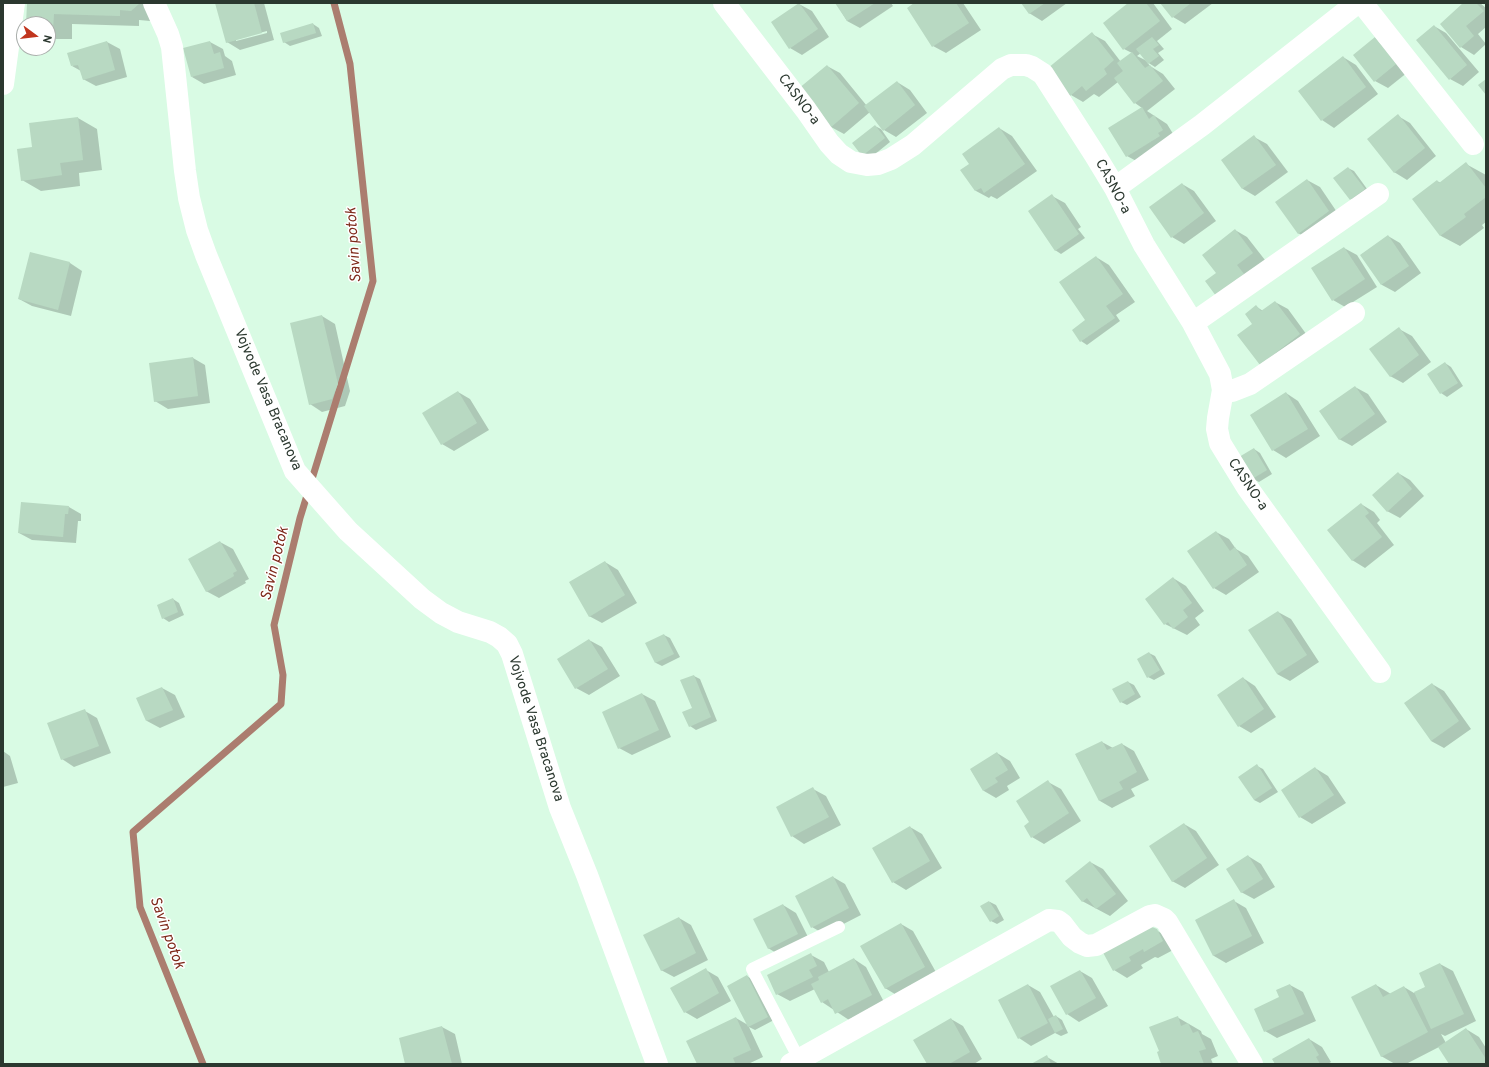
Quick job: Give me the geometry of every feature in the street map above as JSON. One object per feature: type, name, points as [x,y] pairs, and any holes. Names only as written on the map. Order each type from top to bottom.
[{"type":"street","points":[[3,84],[14,3]]},
{"type":"street","name":"Vojvode Vasa Bracanova","points":[[154,3],[168,34],[172,47],[185,172],[189,198],[197,230],[295,471],[348,531],[422,599],[441,613],[458,622],[490,632],[499,637],[506,644],[512,654],[560,808],[587,874],[656,1064]]},
{"type":"street","name":"CASNO-a","points":[[724,3],[806,110],[829,143],[839,154],[851,162],[867,165],[878,164],[892,159],[913,145],[1002,69],[1011,65],[1018,64],[1032,67],[1047,79],[1115,188],[1144,245],[1193,323],[1220,374],[1223,390],[1217,429],[1220,443],[1247,487],[1380,672]]},
{"type":"street","points":[[1115,188],[1202,125],[1358,3]]},
{"type":"street","points":[[1362,3],[1473,144]]},
{"type":"street","points":[[1193,323],[1378,194]]},
{"type":"street","points":[[1223,390],[1232,391],[1250,384],[1354,313]]},
{"type":"street","points":[[795,1062],[1049,920],[1058,921],[1072,938],[1087,946],[1096,945],[1150,916],[1155,915],[1167,922],[1252,1064]]},
{"type":"lane","points":[[795,1062],[752,969],[839,927]]},
{"type":"building","points":[[27,3],[140,3],[131,11],[120,10],[120,16],[54,14],[54,16],[26,16]]},
{"type":"building","points":[[215,3],[254,3],[262,33],[226,43]]},
{"type":"building","points":[[799,3],[818,29],[789,49],[771,22]]},
{"type":"building","points":[[835,3],[875,3],[847,21]]},
{"type":"building","points":[[914,3],[956,3],[969,23],[932,47],[907,8]]},
{"type":"building","points":[[1021,3],[1045,3],[1029,14]]},
{"type":"building","points":[[1128,3],[1146,3],[1160,21],[1123,50],[1103,23]]},
{"type":"building","points":[[1160,3],[1191,3],[1172,18]]},
{"type":"building","points":[[1463,3],[1476,3],[1484,11],[1466,26],[1474,36],[1460,48],[1440,24]]},
{"type":"building","points":[[313,23],[316,33],[283,43],[280,33]]},
{"type":"building","points":[[1434,25],[1467,65],[1449,80],[1416,40]]},
{"type":"building","points":[[1092,32],[1114,60],[1104,69],[1107,74],[1086,91],[1082,86],[1070,96],[1048,68]]},
{"type":"building","points":[[1152,37],[1159,45],[1153,49],[1159,56],[1148,64],[1136,49]]},
{"type":"building","points":[[1375,37],[1396,64],[1374,82],[1353,55]]},
{"type":"building","points":[[107,41],[115,70],[83,80],[78,65],[71,66],[67,53]]},
{"type":"building","points":[[210,41],[214,54],[220,52],[224,68],[191,77],[183,48]]},
{"type":"building","points":[[1132,52],[1145,68],[1150,65],[1163,81],[1134,104],[1114,78],[1123,71],[1117,63]]},
{"type":"building","points":[[1343,56],[1366,87],[1321,121],[1298,91]]},
{"type":"building","points":[[827,65],[859,103],[830,128],[798,89]]},
{"type":"building","points":[[1486,79],[1486,95],[1478,85]]},
{"type":"building","points":[[897,81],[915,105],[883,131],[864,106]]},
{"type":"building","points":[[1142,107],[1149,119],[1154,115],[1163,130],[1158,133],[1160,136],[1126,157],[1108,128]]},
{"type":"building","points":[[1398,114],[1425,148],[1394,173],[1367,139]]},
{"type":"building","points":[[78,117],[83,160],[60,163],[62,175],[21,181],[17,149],[32,147],[29,123]]},
{"type":"building","points":[[875,125],[885,138],[862,156],[852,143]]},
{"type":"building","points":[[999,127],[1025,164],[984,193],[981,188],[975,191],[960,170],[969,164],[962,154]]},
{"type":"building","points":[[1254,135],[1276,165],[1242,189],[1221,160]]},
{"type":"building","points":[[1466,162],[1486,188],[1486,197],[1464,214],[1466,217],[1440,236],[1412,199],[1437,180],[1439,183]]},
{"type":"building","points":[[1348,167],[1365,189],[1350,200],[1333,178]]},
{"type":"building","points":[[1307,179],[1329,211],[1298,234],[1275,202]]},
{"type":"building","points":[[1182,183],[1204,213],[1171,238],[1149,207]]},
{"type":"building","points":[[1052,194],[1079,234],[1055,251],[1028,211]]},
{"type":"building","points":[[1235,229],[1253,253],[1237,265],[1244,274],[1216,296],[1205,281],[1216,273],[1202,255]]},
{"type":"building","points":[[1388,235],[1409,266],[1381,285],[1360,255]]},
{"type":"building","points":[[1344,247],[1365,279],[1332,301],[1311,268]]},
{"type":"building","points":[[30,252],[70,262],[58,310],[18,299]]},
{"type":"building","points":[[1096,256],[1123,294],[1106,306],[1115,318],[1080,342],[1072,330],[1085,320],[1059,282]]},
{"type":"building","points":[[1275,301],[1300,334],[1260,365],[1237,335],[1252,324],[1245,314],[1256,305],[1261,311]]},
{"type":"building","points":[[322,315],[338,384],[332,399],[309,405],[290,323]]},
{"type":"building","points":[[1399,327],[1419,355],[1390,377],[1369,349]]},
{"type":"building","points":[[193,357],[198,396],[154,402],[149,363]]},
{"type":"building","points":[[1445,362],[1458,383],[1440,394],[1427,374]]},
{"type":"building","points":[[1355,386],[1375,414],[1339,440],[1319,411]]},
{"type":"building","points":[[458,391],[477,423],[441,445],[422,413]]},
{"type":"building","points":[[1286,392],[1308,429],[1272,451],[1250,415]]},
{"type":"building","points":[[1254,448],[1267,470],[1252,479],[1239,457]]},
{"type":"building","points":[[1398,472],[1412,489],[1387,512],[1372,495]]},
{"type":"building","points":[[21,502],[69,506],[68,514],[65,514],[63,537],[18,533]]},
{"type":"building","points":[[1361,503],[1369,513],[1365,516],[1382,537],[1352,561],[1327,530]]},
{"type":"building","points":[[1216,531],[1230,551],[1235,547],[1247,565],[1213,589],[1187,551]]},
{"type":"building","points":[[220,541],[237,571],[233,573],[234,576],[206,592],[188,559]]},
{"type":"building","points":[[605,561],[625,595],[589,617],[569,582]]},
{"type":"building","points":[[1173,577],[1192,603],[1183,610],[1188,617],[1173,629],[1168,622],[1164,625],[1145,599]]},
{"type":"building","points":[[173,598],[178,612],[162,619],[157,605]]},
{"type":"building","points":[[1278,611],[1307,655],[1277,674],[1248,630]]},
{"type":"building","points":[[664,634],[674,654],[655,663],[645,643]]},
{"type":"building","points":[[589,639],[608,669],[575,689],[557,659]]},
{"type":"building","points":[[1149,652],[1160,670],[1147,678],[1137,659]]},
{"type":"building","points":[[694,675],[711,717],[689,727],[682,712],[692,708],[680,680]]},
{"type":"building","points":[[1243,677],[1264,709],[1238,727],[1217,695]]},
{"type":"building","points":[[1128,681],[1135,694],[1120,703],[1112,689]]},
{"type":"building","points":[[1432,683],[1459,721],[1431,741],[1404,703]]},
{"type":"building","points":[[162,687],[173,710],[146,721],[136,698]]},
{"type":"building","points":[[642,693],[659,730],[618,749],[602,712]]},
{"type":"building","points":[[85,709],[99,746],[61,760],[47,723]]},
{"type":"building","points":[[1102,741],[1107,750],[1122,743],[1137,772],[1119,782],[1123,789],[1099,801],[1075,754]]},
{"type":"building","points":[[997,752],[1008,770],[995,778],[998,782],[983,791],[970,769]]},
{"type":"building","points":[[1257,764],[1272,788],[1254,800],[1238,777]]},
{"type":"building","points":[[1315,767],[1334,795],[1299,818],[1281,790]]},
{"type":"building","points":[[1048,780],[1069,813],[1031,838],[1024,826],[1029,822],[1016,801]]},
{"type":"building","points":[[813,787],[829,817],[791,837],[776,807]]},
{"type":"building","points":[[1184,823],[1207,858],[1172,882],[1149,846]]},
{"type":"building","points":[[910,826],[930,861],[892,883],[872,848]]},
{"type":"building","points":[[1248,855],[1263,879],[1241,893],[1226,869]]},
{"type":"building","points":[[1090,861],[1116,894],[1096,909],[1087,898],[1082,902],[1065,881]]},
{"type":"building","points":[[833,876],[849,908],[811,928],[795,896]]},
{"type":"building","points":[[1234,899],[1252,936],[1213,956],[1195,920]]},
{"type":"building","points":[[989,901],[999,916],[990,922],[980,906]]},
{"type":"building","points":[[783,904],[798,934],[768,949],[753,919]]},
{"type":"building","points":[[679,917],[696,953],[661,971],[643,935]]},
{"type":"building","points":[[901,923],[925,967],[885,989],[860,946]]},
{"type":"building","points":[[1142,923],[1157,929],[1163,941],[1144,952],[1143,949],[1129,957],[1131,961],[1113,971],[1100,947]]},
{"type":"building","points":[[811,953],[817,966],[809,970],[813,977],[776,995],[767,975]]},
{"type":"building","points":[[854,958],[872,995],[835,1014],[828,999],[821,1003],[811,984],[819,980],[818,977]]},
{"type":"building","points":[[1440,963],[1464,1014],[1431,1029],[1414,992],[1425,987],[1419,973]]},
{"type":"building","points":[[706,968],[719,993],[684,1013],[670,988]]},
{"type":"building","points":[[1080,970],[1096,998],[1066,1015],[1050,986]]},
{"type":"building","points":[[747,975],[768,1017],[748,1027],[727,986]]},
{"type":"building","points":[[1028,984],[1048,1023],[1018,1039],[998,1000]]},
{"type":"building","points":[[1290,984],[1304,1014],[1264,1032],[1254,1009],[1279,997],[1276,990]]},
{"type":"building","points":[[1376,984],[1383,997],[1404,986],[1428,1032],[1381,1057],[1351,997]]},
{"type":"building","points":[[1056,1015],[1063,1029],[1055,1033],[1048,1019]]},
{"type":"building","points":[[1178,1016],[1181,1026],[1188,1023],[1193,1033],[1198,1031],[1206,1049],[1199,1051],[1204,1064],[1161,1064],[1157,1052],[1159,1051],[1149,1027]]},
{"type":"building","points":[[736,1017],[751,1050],[733,1058],[735,1063],[733,1064],[697,1064],[686,1041]]},
{"type":"building","points":[[951,1018],[970,1052],[949,1064],[927,1064],[913,1040]]},
{"type":"building","points":[[442,1026],[452,1064],[405,1064],[399,1038]]},
{"type":"building","points":[[1466,1028],[1486,1059],[1486,1064],[1449,1064],[1438,1047]]},
{"type":"building","points":[[1309,1038],[1319,1055],[1316,1057],[1320,1064],[1275,1064],[1272,1059]]},
{"type":"building","points":[[1047,1055],[1051,1064],[1031,1064]]},
{"type":"waterway","name":"Savin potok","points":[[203,1064],[140,907],[133,832],[281,704],[283,675],[274,625],[300,518],[373,281],[350,64],[334,3]]}]
